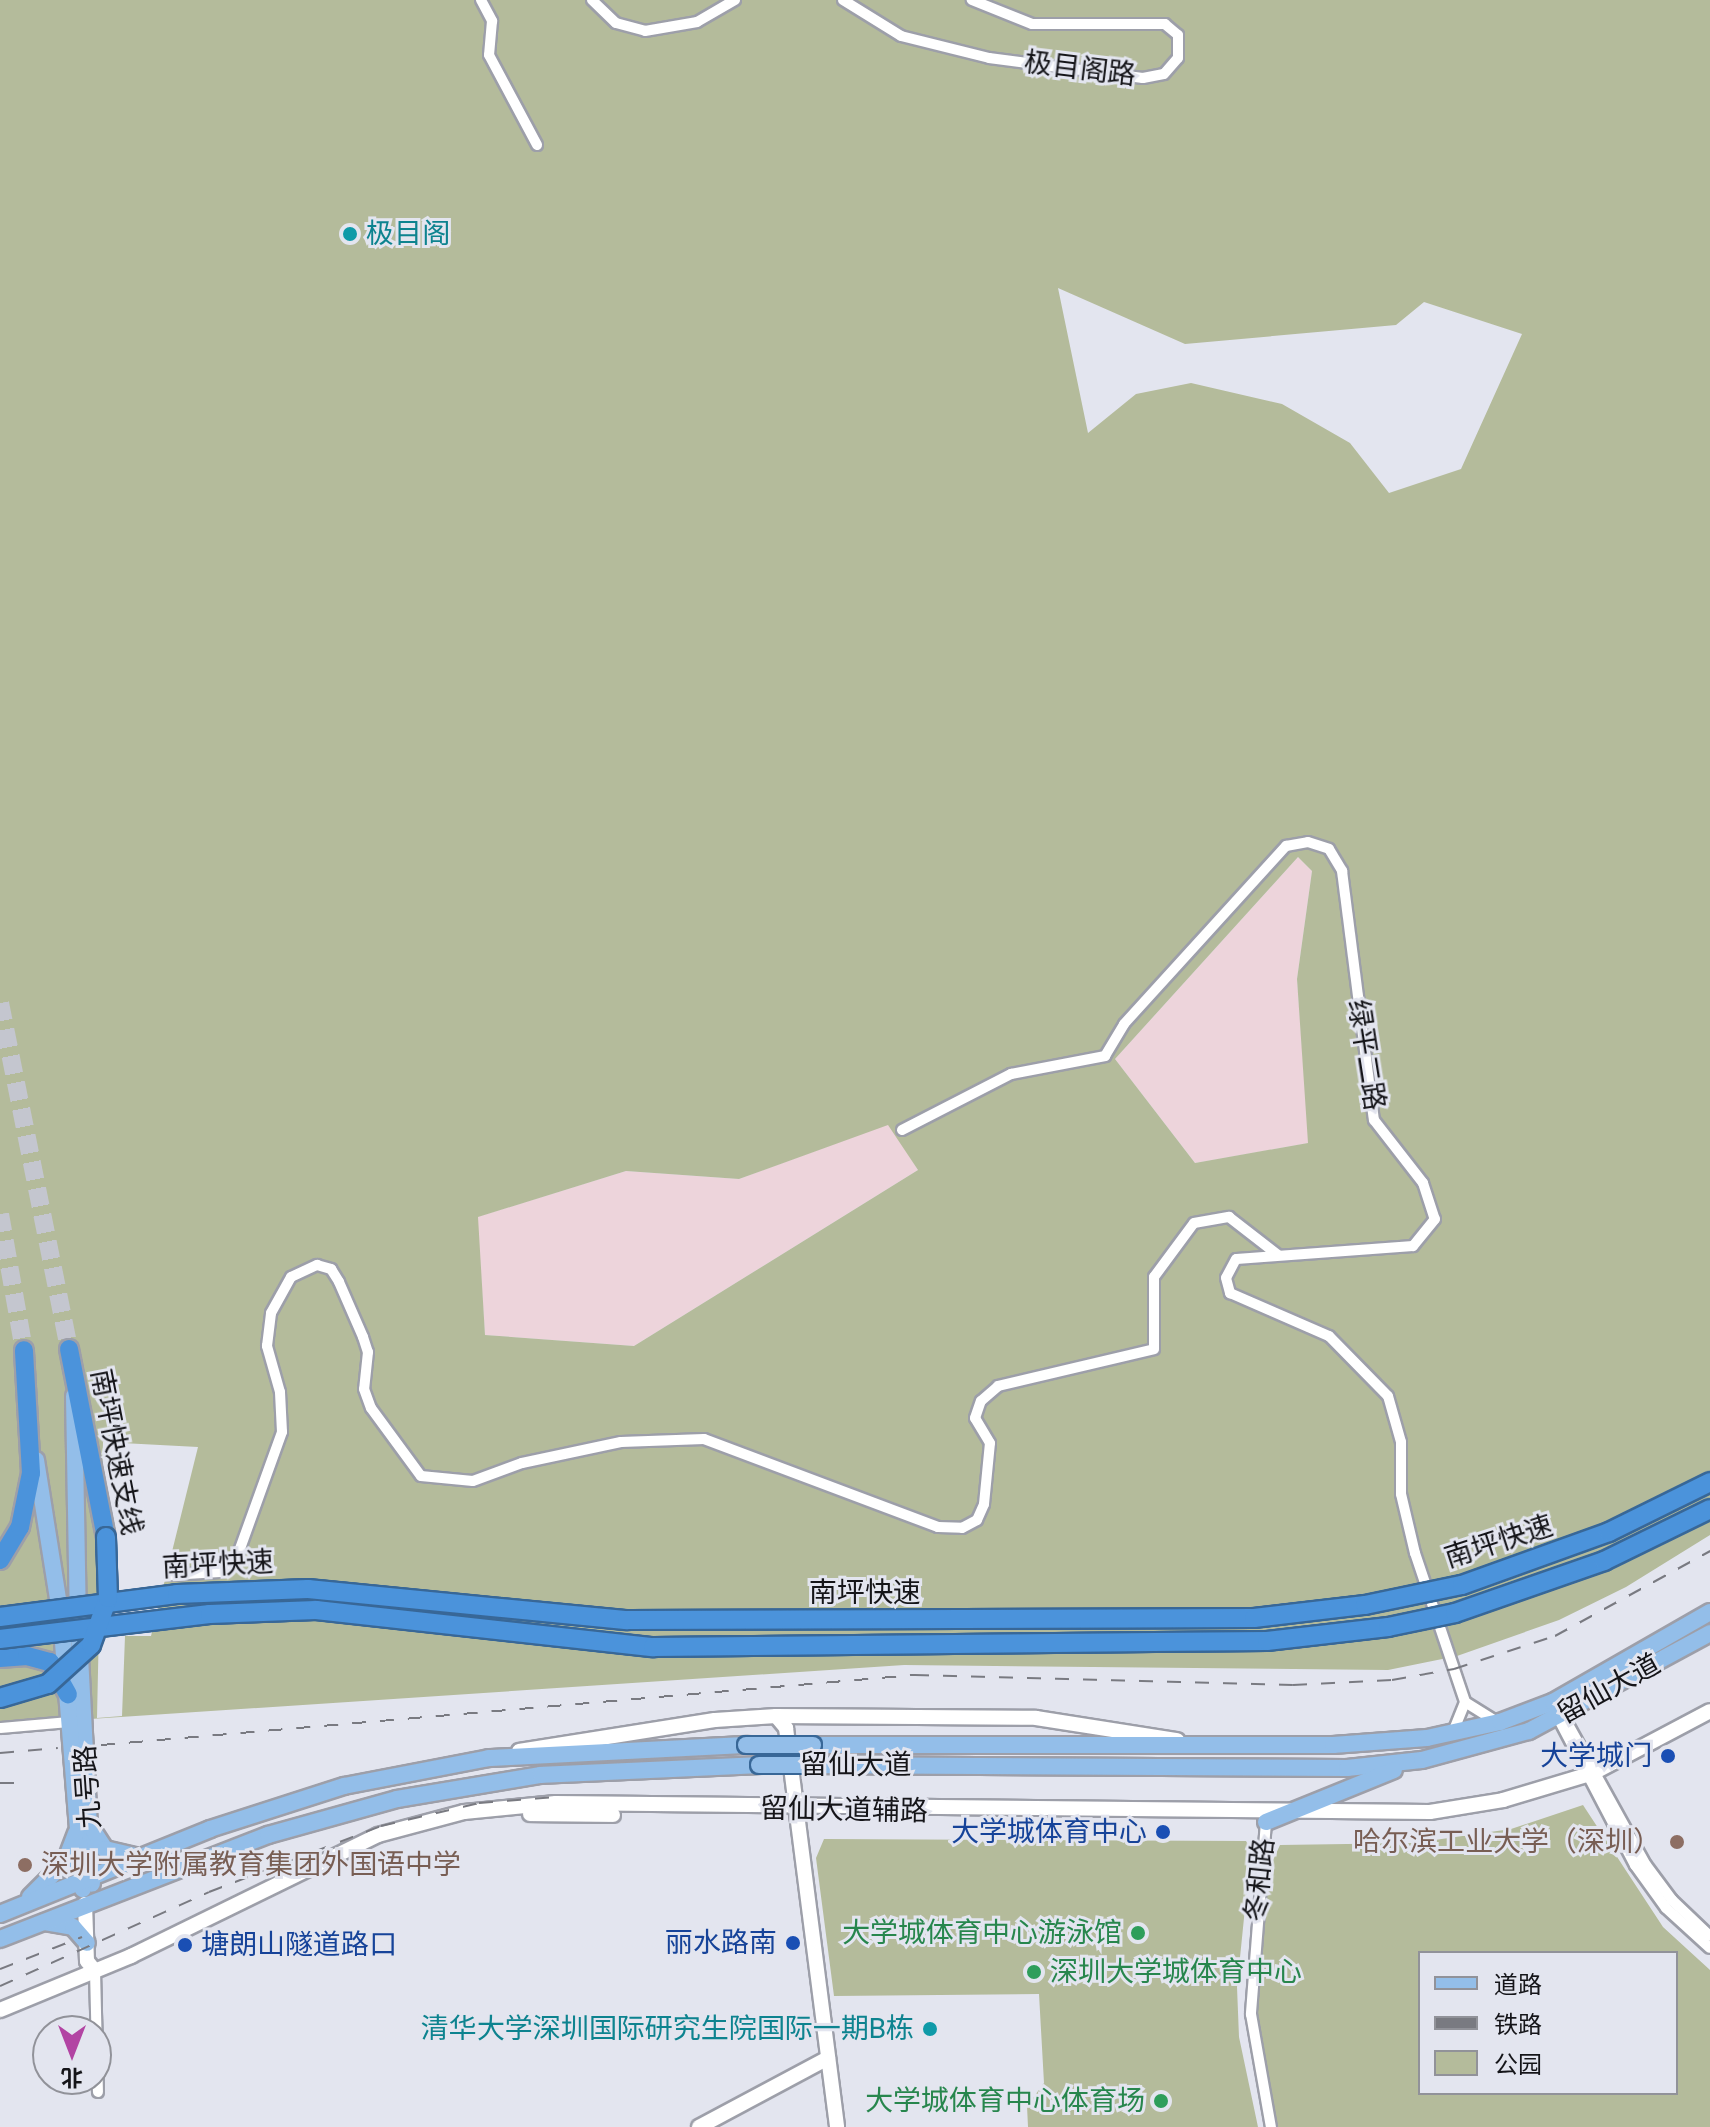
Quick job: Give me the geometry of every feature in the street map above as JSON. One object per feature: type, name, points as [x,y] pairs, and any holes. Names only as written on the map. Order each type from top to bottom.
[{"type":"highway","name":"南坪快速支线","points":[[0,1698],[48,1684],[91,1645],[108,1598],[106,1537],[74,1392],[69,1349]]},
{"type":"highway","points":[[0,1560],[20,1527],[33,1438],[24,1350]]},
{"type":"highway","name":"南坪快速","points":[[0,1617],[177,1594],[308,1589],[627,1620],[1254,1618],[1365,1605],[1462,1585],[1596,1538],[1710,1482]]},
{"type":"highway","name":"南坪快速","points":[[0,1639],[196,1615],[316,1610],[653,1647],[1267,1641],[1388,1627],[1467,1610],[1604,1561],[1710,1509]]},
{"type":"highway","points":[[0,1658],[27,1656],[50,1662],[68,1694]]},
{"type":"main road","name":"九号路","points":[[74,1392],[78,1618],[88,1878],[85,1904]]},
{"type":"main road","name":"九号路","points":[[33,1438],[84,1816]]},
{"type":"main road","name":"留仙大道","points":[[2,1914],[150,1853],[344,1786],[489,1758],[746,1745],[1367,1744],[1451,1734],[1558,1712],[1710,1612]]},
{"type":"main road","name":"留仙大道","points":[[0,1939],[268,1835],[397,1799],[541,1775],[759,1765],[1347,1768],[1422,1760],[1504,1740],[1710,1633]]},
{"type":"main road","name":"留仙大道辅路","points":[[1590,1778],[1710,1711]]},
{"type":"main road","points":[[489,1758],[583,1739],[776,1716],[1036,1718],[1225,1745]]},
{"type":"main road","points":[[776,1716],[786,1728],[792,1813],[824,2060],[837,2127]]},
{"type":"main road","name":"留仙大道辅路","points":[[0,2010],[95,1976],[340,1851],[417,1821],[556,1803],[792,1813],[1456,1818],[1590,1778],[1710,1719]]},
{"type":"main road","points":[[1273,1818],[1422,1760]]},
{"type":"main road","name":"留仙大道辅路","points":[[0,2019],[352,1854],[419,1829],[536,1814],[763,1816],[792,1813]]},
{"type":"main road","points":[[84,1816],[105,1849],[126,1856],[150,1853]]},
{"type":"main road","points":[[2,1914],[41,1889],[65,1862],[84,1816]]},
{"type":"main road","points":[[85,1904],[87,1961],[95,1976]]},
{"type":"main road","points":[[40,1923],[63,1922],[87,1943]]},
{"type":"main road","points":[[699,2127],[824,2060]]},
{"type":"main road","points":[[824,2060],[828,2127]]},
{"type":"street","points":[[481,0],[492,21],[491,59],[537,145]]},
{"type":"street","points":[[592,0],[616,23],[645,31],[697,22],[735,0]]},
{"type":"street","name":"极目阁路","points":[[843,0],[901,36],[989,58],[1143,78],[1164,74],[1178,58],[1178,35],[1165,24],[1032,24],[972,0]]},
{"type":"street","name":"绿平二路","points":[[902,1130],[1011,1074],[1105,1056],[1124,1024],[1260,871],[1286,846],[1308,842],[1329,849],[1342,871],[1374,1120],[1423,1183],[1435,1219],[1413,1246],[1236,1259],[1226,1278],[1230,1293],[1329,1336],[1388,1396],[1401,1442],[1406,1520],[1465,1702]]},
{"type":"street","points":[[170,1575],[220,1572],[237,1557],[282,1432],[280,1392],[267,1346],[271,1313],[291,1277],[317,1265],[331,1269],[363,1337],[368,1352],[364,1389],[371,1408],[421,1476],[473,1481],[522,1463],[621,1442],[704,1439],[938,1527],[962,1528],[977,1520],[984,1504],[990,1443],[975,1418],[981,1401],[998,1386],[1154,1349],[1158,1336],[1154,1277],[1194,1223],[1229,1217],[1278,1255]]},
{"type":"street","points":[[1465,1702],[1477,1714],[1500,1722]]},
{"type":"street","points":[[1451,1734],[1463,1717],[1465,1702]]},
{"type":"street","points":[[1558,1712],[1590,1778],[1657,1897],[1710,1948]]},
{"type":"street","points":[[0,1728],[70,1722]]},
{"type":"street","points":[[1590,1778],[1661,1886],[1710,1936]]},
{"type":"street","name":"冬和路","points":[[1271,2127],[1251,2014],[1273,1818]]},
{"type":"street","points":[[95,1976],[96,2015]]},
{"type":"shaded area","points":[[1298,857],[1312,871],[1297,979],[1309,1143],[1195,1163],[1115,1059]]},
{"type":"shaded area","points":[[889,1124],[918,1170],[634,1346],[485,1335],[477,1217],[626,1171],[739,1179]]},
{"type":"green space","points":[[0,0],[1710,0],[1710,1535],[1626,1587],[1559,1620],[1457,1656],[1388,1670],[904,1665],[0,1725]],"holes":[[[1058,288],[1185,344],[1396,325],[1424,302],[1522,334],[1461,469],[1389,493],[1350,443],[1282,404],[1191,383],[1136,394],[1088,433]],[[1298,857],[1312,871],[1297,979],[1308,1143],[1195,1163],[1115,1059]],[[888,1125],[918,1170],[634,1346],[485,1335],[478,1217],[626,1171],[739,1179]],[[103,1442],[198,1447],[151,1636],[125,1636],[122,1716],[97,1718]]]},
{"type":"green space","points":[[1583,1805],[1663,1927],[1710,1970],[1710,2127],[1278,2127],[1258,2041],[1257,1958],[1269,1869],[1280,1845],[1414,1843],[1511,1829]]},
{"type":"green space","name":"深圳大学城体育中心","points":[[824,1839],[1246,1841],[1251,1849],[1237,1987],[1239,2037],[1258,2127],[1028,2127],[1027,2106],[1044,2083],[1039,1994],[834,1996],[816,1858]]},
{"type":"tunnel","points":[[0,1003],[69,1349]]},
{"type":"tunnel","points":[[0,1214],[24,1350]]},
{"type":"railway","points":[[101,1745],[915,1675],[1293,1685],[1392,1680],[1454,1669],[1555,1636],[1710,1551]]},
{"type":"railway","points":[[0,1753],[58,1748]]},
{"type":"railway","points":[[0,1783],[15,1783]]},
{"type":"railway","points":[[0,1986],[209,1892],[381,1826],[479,1803],[556,1797]]},
{"type":"railway","points":[[0,1969],[82,1937]]},
{"type":"place","name":"极目阁","points":[[350,234]]},
{"type":"place","name":"大学城门","points":[[1668,1756]]},
{"type":"place","name":"大学城体育中心","points":[[1163,1832]]},
{"type":"place","name":"哈尔滨工业大学（深圳）","points":[[1677,1842]]},
{"type":"place","name":"深圳大学附属教育集团外国语中学","points":[[25,1865]]},
{"type":"place","name":"大学城体育中心游泳馆","points":[[1138,1933]]},
{"type":"place","name":"丽水路南","points":[[793,1943]]},
{"type":"place","name":"塘朗山隧道路口","points":[[185,1945]]},
{"type":"place","name":"深圳大学城体育中心","points":[[1034,1972]]},
{"type":"place","name":"清华大学深圳国际研究生院国际一期B栋","points":[[930,2029]]},
{"type":"place","name":"大学城体育中心体育场","points":[[1161,2101]]}]
